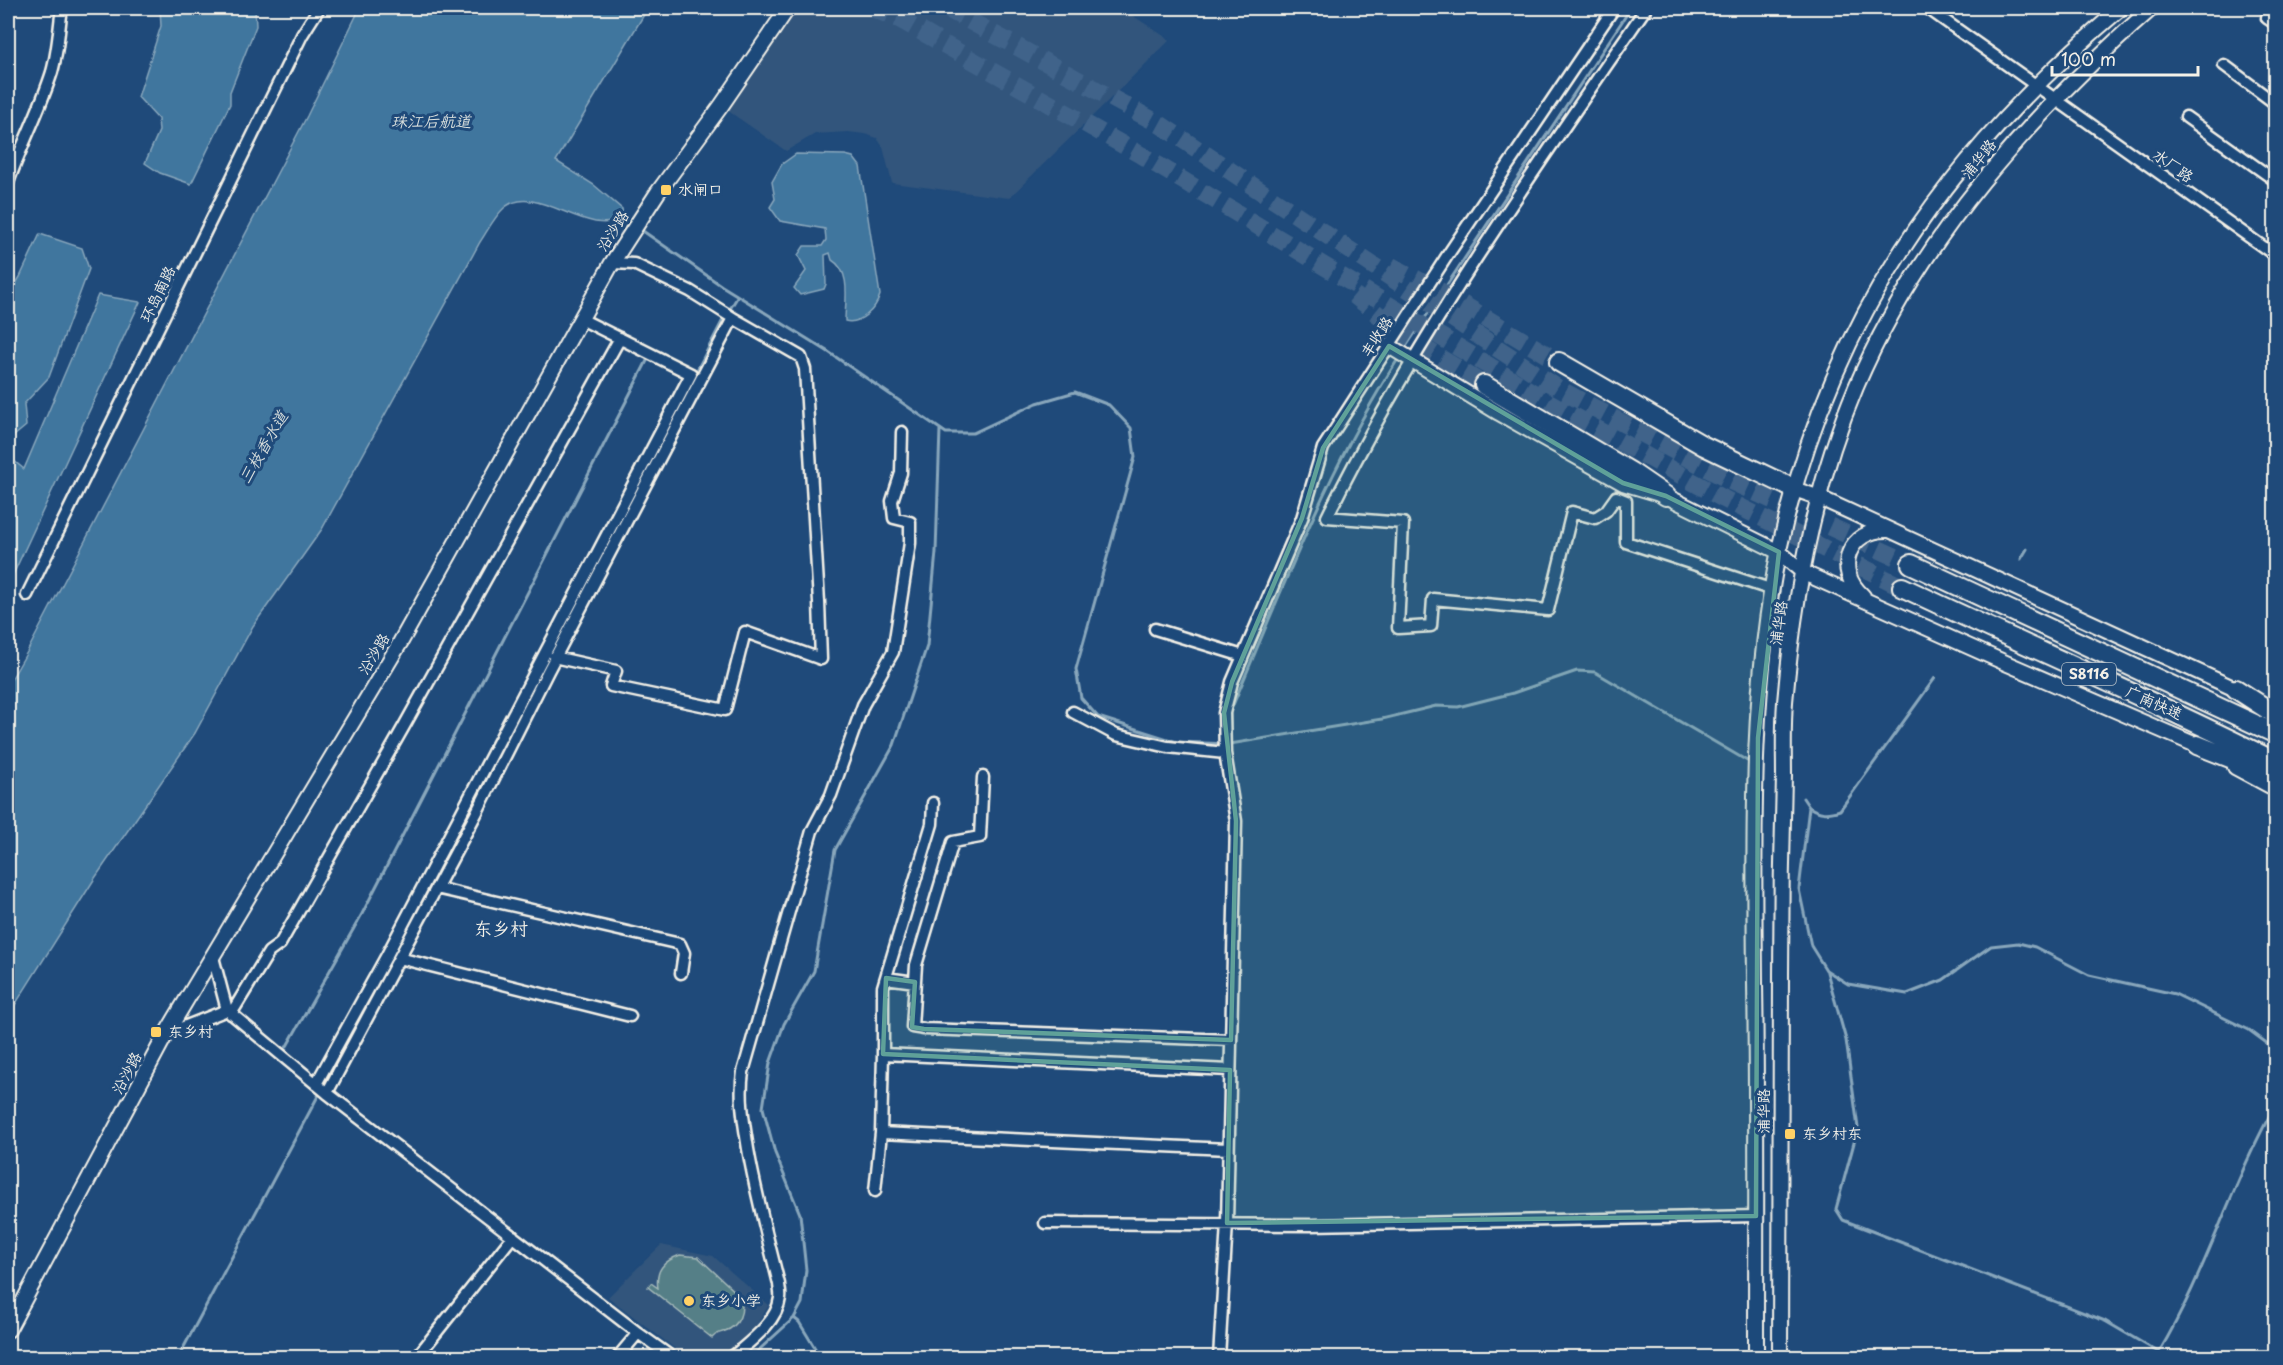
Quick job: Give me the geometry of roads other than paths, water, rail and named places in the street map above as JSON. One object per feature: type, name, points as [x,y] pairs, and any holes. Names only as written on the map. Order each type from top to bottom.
[{"type":"highway","points":[[1559,362],[1704,446],[1794,489]]},
{"type":"highway","points":[[1484,385],[1631,472],[1666,496]]},
{"type":"highway","name":"广南快速","points":[[1911,564],[2276,734]]},
{"type":"highway","name":"广南快速","points":[[1902,586],[2017,642],[2204,726],[2276,762]]},
{"type":"highway","points":[[2236,689],[2276,715]]},
{"type":"highway","points":[[2197,745],[2276,776]]},
{"type":"main road","name":"沿沙路","points":[[8,1330],[166,1034],[400,643],[612,262],[658,192],[721,106],[788,8]]},
{"type":"main road","name":"浦华路","points":[[1756,1358],[1757,766],[1764,650],[1779,552],[1794,489],[1821,407],[1848,345],[1873,296],[1906,241],[1943,190],[2035,85],[2121,8]]},
{"type":"main road","name":"浦华路","points":[[1780,1358],[1785,703],[1804,573],[1834,444],[1856,388],[1894,310],[1947,227],[1988,173],[2054,99],[2152,8]]},
{"type":"main road","points":[[1389,346],[1499,413],[1623,483],[1666,496],[1779,552],[1804,573],[2197,745],[2276,789]]},
{"type":"main road","points":[[1794,489],[1820,498],[2276,708]]},
{"type":"main road","points":[[1869,601],[1859,592],[1850,576],[1847,560],[1849,551],[1853,543],[1866,533],[1890,530]]},
{"type":"street","points":[[8,183],[20,149],[42,102],[53,69],[62,8]]},
{"type":"street","name":"环岛南路","points":[[27,595],[297,45],[319,8]]},
{"type":"street","name":"丰收路","points":[[1219,1358],[1227,1223],[1236,821],[1225,753],[1224,713],[1232,682],[1302,518],[1323,448],[1447,256],[1614,8]]},
{"type":"street","points":[[1646,8],[1487,241],[1361,448],[1327,517],[1403,523],[1398,628],[1431,627],[1433,598],[1548,610],[1572,512],[1595,518],[1606,511],[1616,497],[1626,501],[1626,542],[1773,590]]},
{"type":"street","points":[[1928,8],[2035,85]]},
{"type":"street","points":[[2224,66],[2276,104]]},
{"type":"street","name":"水厂路","points":[[2035,85],[2276,256]]},
{"type":"street","points":[[2186,117],[2276,181]]},
{"type":"street","points":[[554,657],[616,671],[611,686],[725,710],[745,632],[821,659],[805,369],[801,357],[690,291],[634,264],[612,262]]},
{"type":"street","points":[[327,1093],[733,318]]},
{"type":"street","points":[[316,1084],[398,934],[691,374],[581,319]]},
{"type":"street","points":[[166,1034],[229,1012],[266,960],[269,952],[280,944],[620,338]]},
{"type":"street","points":[[731,1358],[757,1335],[772,1317],[780,1299],[779,1284],[755,1190],[742,1111],[740,1091],[743,1072],[812,831],[831,795],[863,705],[893,652],[910,543],[910,522],[894,518],[892,501],[901,473],[902,432]]},
{"type":"street","points":[[1155,629],[1243,656]]},
{"type":"street","points":[[1073,712],[1116,735],[1168,747],[1225,753]]},
{"type":"street","points":[[983,777],[980,837],[953,842],[916,964],[912,1027],[1231,1040]]},
{"type":"street","points":[[874,1191],[881,1133],[883,987],[932,824],[933,803]]},
{"type":"street","points":[[436,888],[680,944],[684,953],[681,973]]},
{"type":"street","points":[[213,957],[229,1012],[327,1093],[673,1358]]},
{"type":"street","points":[[399,958],[630,1016]]},
{"type":"street","points":[[886,978],[915,982]]},
{"type":"street","points":[[883,1054],[1230,1070]]},
{"type":"street","points":[[881,1133],[1228,1149]]},
{"type":"street","points":[[1045,1223],[1311,1225],[1756,1216]]},
{"type":"street","points":[[416,1358],[513,1236]]},
{"type":"street","points":[[617,1358],[638,1333]]},
{"type":"water","points":[[160,8],[255,8],[256,26],[230,92],[230,104],[191,184],[160,173],[145,163],[159,131],[158,119],[138,97],[161,26]]},
{"type":"water","name":"珠江后航道","points":[[360,8],[648,8],[556,161],[594,185],[622,209],[623,217],[609,222],[595,222],[531,201],[517,201],[504,208],[497,216],[480,242],[322,529],[253,626],[195,733],[95,878],[8,1016],[8,685],[307,116]]},
{"type":"water","points":[[796,154],[845,155],[853,157],[860,166],[880,295],[867,315],[856,321],[845,321],[845,279],[830,253],[825,255],[826,284],[824,289],[800,295],[794,288],[806,271],[798,255],[804,246],[822,246],[826,240],[825,229],[780,221],[770,207],[775,199],[772,182],[782,164]]},
{"type":"water","points":[[40,234],[82,248],[89,269],[49,377],[24,404],[26,426],[8,441],[8,297]]},
{"type":"water","points":[[98,295],[140,302],[11,579],[8,579],[8,456],[24,469]]},
{"type":"waterway","points":[[1403,351],[1631,8]]},
{"type":"waterway","points":[[620,215],[632,223]]},
{"type":"waterway","points":[[640,229],[722,286],[827,351],[946,433],[973,433],[1037,403],[1075,392],[1109,405],[1131,428],[1135,457],[1076,669],[1081,698],[1098,717],[1177,742],[1230,744],[1382,719],[1436,706],[1458,707],[1513,693],[1577,671],[1595,672],[1749,762]]},
{"type":"waterway","points":[[730,309],[738,296]]},
{"type":"waterway","points":[[695,374],[724,318]]},
{"type":"waterway","points":[[283,1053],[362,914],[650,355]]},
{"type":"waterway","points":[[1230,743],[1230,712],[1288,575],[1350,441],[1400,356]]},
{"type":"waterway","points":[[821,1358],[799,1322],[794,1318],[802,1303],[806,1270],[800,1214],[775,1153],[763,1108],[770,1063],[784,1024],[814,971],[835,850],[894,745],[927,646],[936,552],[940,429]]},
{"type":"waterway","points":[[2021,559],[2027,549]]},
{"type":"waterway","points":[[1809,807],[1824,813],[1840,810],[1935,678]]},
{"type":"waterway","points":[[1803,798],[1809,807],[1799,889],[1811,946],[1826,970],[1848,984],[1907,994],[1943,980],[1991,946],[2018,943],[2035,947],[2089,975],[2175,994],[2249,1030],[2276,1050]]},
{"type":"waterway","points":[[326,1081],[384,971]]},
{"type":"waterway","points":[[1827,972],[1846,1040],[1858,1128],[1836,1209],[1843,1220],[2105,1321],[2158,1352],[2159,1358]]},
{"type":"waterway","points":[[178,1358],[318,1096]]},
{"type":"waterway","points":[[2159,1352],[2191,1291],[2245,1165],[2276,1104]]},
{"type":"waterway","points":[[750,1358],[794,1318]]},
{"type":"tunnel","points":[[872,8],[899,19],[1141,155],[1550,403],[1724,499],[1902,587]]},
{"type":"tunnel","points":[[946,8],[1161,125],[1559,389],[1733,482],[1911,564]]},
{"type":"tunnel","points":[[1391,266],[1447,295],[1559,362]]},
{"type":"tunnel","points":[[1354,295],[1406,337],[1484,385]]},
{"type":"place","name":"水闸口","points":[[666,190]]},
{"type":"place","name":"东乡村","points":[[156,1032]]},
{"type":"place","name":"东乡村东","points":[[1790,1134]]},
{"type":"place","name":"东乡小学","points":[[689,1301]]},
{"type":"district","name":"东乡村","points":[[501,929]]},
{"type":"water label","name":"三枝香水道","points":[[263,447]]}]
